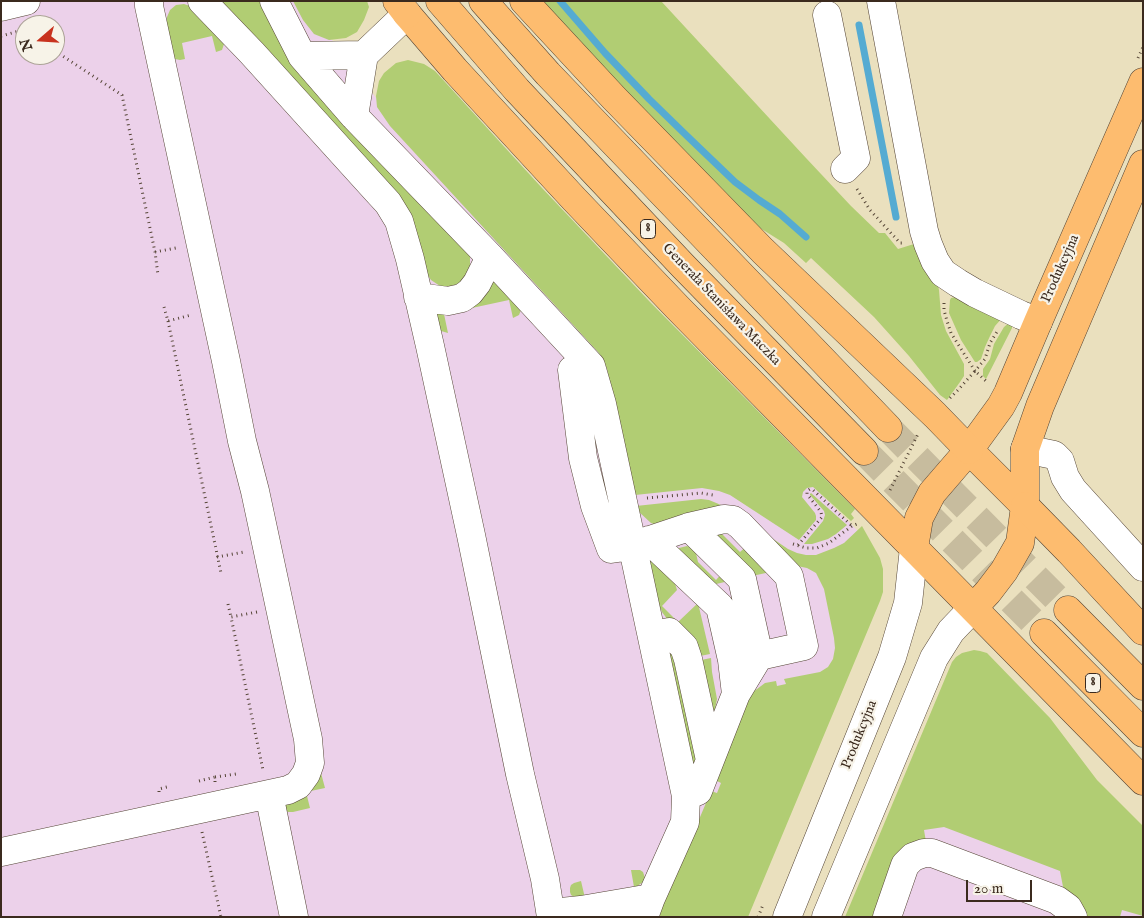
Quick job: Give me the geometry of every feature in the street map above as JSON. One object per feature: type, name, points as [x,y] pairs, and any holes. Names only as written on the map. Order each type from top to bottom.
[{"type":"main road","name":"Generała Stanisława Maczka","points":[[440,1],[517,90],[684,267],[864,450]]},
{"type":"main road","points":[[483,1],[548,74],[888,428]]},
{"type":"main road","points":[[524,1],[614,98],[763,252],[940,409],[969,450],[1069,551],[1143,631]]},
{"type":"main road","points":[[402,8],[461,77],[574,200],[691,322],[1143,781]]},
{"type":"main road","name":"Produkcyjna","points":[[914,548],[919,518],[932,493],[969,450],[1001,406],[1008,393],[1029,319],[1143,82]]},
{"type":"main road","points":[[973,608],[1004,571],[1020,543],[1025,506],[1025,449],[1040,406],[1143,164]]},
{"type":"main road","points":[[1068,610],[1143,686]]},
{"type":"main road","name":"8","points":[[1044,633],[1143,733]]},
{"type":"street","points":[[1,7],[26,1]]},
{"type":"street","points":[[1,852],[288,790],[298,785],[306,774],[310,763],[308,739],[255,491],[242,441],[149,6],[150,1]]},
{"type":"street","points":[[202,1],[388,203],[398,221],[405,241],[418,297],[469,527],[520,774],[545,879],[551,915],[581,910],[648,907],[686,822],[686,796],[652,635],[641,543]]},
{"type":"street","points":[[274,1],[302,56],[354,116],[490,257],[581,368],[583,458],[595,506],[611,549],[641,543],[689,527],[724,519],[733,520],[789,576],[804,646],[759,656]]},
{"type":"street","points":[[881,1],[926,235],[935,261],[943,273],[975,293],[1029,319]]},
{"type":"street","points":[[354,116],[364,55],[402,8]]},
{"type":"street","points":[[827,15],[856,158],[845,169]]},
{"type":"street","points":[[302,56],[364,55]]},
{"type":"street","points":[[418,297],[448,301],[462,298],[477,283],[490,257]]},
{"type":"street","points":[[1025,449],[1054,455],[1060,461],[1065,476],[1074,490],[1143,567]]},
{"type":"street","points":[[686,796],[698,791],[736,694],[759,656],[742,579],[689,527]]},
{"type":"street","points":[[641,543],[720,607],[732,660],[736,694]]},
{"type":"street","name":"Produkcyjna","points":[[787,917],[892,657],[908,603],[914,548]]},
{"type":"street","points":[[826,917],[934,658],[951,631],[973,608]]},
{"type":"street","points":[[652,635],[669,632],[684,647],[710,760]]},
{"type":"street","points":[[269,794],[294,917]]},
{"type":"street","points":[[888,917],[905,865],[913,857],[924,853],[932,853],[1057,900],[1068,908],[1073,917]]},
{"type":"path","points":[[1,36],[15,32]]},
{"type":"path","points":[[65,58],[122,95],[155,252],[158,275]]},
{"type":"path","points":[[860,194],[870,210],[900,243],[926,235]]},
{"type":"path","points":[[943,273],[944,310],[951,333],[975,371],[988,383]]},
{"type":"path","points":[[877,510],[885,500],[923,424],[940,409],[985,359],[990,343],[1000,326],[1008,320],[1029,319]]},
{"type":"path","points":[[168,320],[221,573]]},
{"type":"path","points":[[798,545],[822,517],[821,512],[807,494],[807,491],[810,489],[852,526],[837,537]]},
{"type":"path","points":[[228,604],[263,770],[253,771]]},
{"type":"path","points":[[231,617],[258,612]]},
{"type":"path","points":[[199,781],[244,772]]},
{"type":"path","points":[[215,777],[216,789],[197,810],[221,917]]},
{"type":"path","points":[[160,795],[159,789],[167,787]]},
{"type":"shaded area","points":[[1,1],[307,1],[326,32],[383,107],[642,316],[864,537],[883,585],[746,917],[1,917]]},
{"type":"shaded area","points":[[892,810],[1143,871],[1143,917],[865,917]]},
{"type":"green space","points":[[221,1],[262,1],[470,256],[468,275],[462,282],[452,286],[440,286],[431,280],[425,271],[396,192]]},
{"type":"green space","points":[[293,1],[367,1],[369,7],[357,32],[346,38],[329,40],[314,34],[303,20]]},
{"type":"green space","points":[[542,1],[661,1],[851,206],[879,233],[885,233],[898,249],[914,244],[936,279],[941,315],[946,331],[964,364],[964,376],[947,400],[940,395],[909,356],[874,317],[811,258],[806,263],[784,243],[760,228],[653,121]]},
{"type":"green space","points":[[184,4],[193,7],[225,41],[222,50],[216,52],[212,36],[182,43],[185,59],[175,59],[166,27],[167,17],[170,10],[176,5]]},
{"type":"green space","points":[[408,60],[424,64],[435,71],[650,302],[855,509],[851,514],[854,518],[851,521],[813,487],[807,488],[803,492],[802,497],[815,513],[816,520],[799,540],[730,495],[719,491],[702,488],[635,495],[607,369],[603,359],[390,126],[377,107],[376,96],[379,81],[384,73],[396,63]]},
{"type":"green space","points":[[491,273],[521,310],[519,315],[513,318],[509,300],[444,314],[448,333],[441,331],[437,326],[432,304]]},
{"type":"green space","points":[[962,296],[1003,317],[995,326],[981,359],[977,362],[975,362],[961,340],[949,313],[951,298]]},
{"type":"green space","points":[[1010,322],[1012,328],[986,379],[983,376],[983,369],[990,359],[994,344],[1004,327]]},
{"type":"green space","points":[[811,493],[847,525],[828,539],[812,544],[804,544],[823,521],[825,515],[824,511],[810,495]]},
{"type":"green space","points":[[701,499],[726,507],[788,549],[806,555],[816,555],[844,543],[862,526],[880,558],[883,569],[883,592],[880,601],[748,917],[658,917],[711,791],[717,793],[721,783],[715,780],[749,698],[753,692],[765,683],[776,681],[777,686],[786,684],[784,679],[820,672],[828,667],[833,659],[834,638],[824,589],[816,573],[807,568],[792,565],[738,517],[656,525],[638,511],[636,506]]},
{"type":"green space","points":[[722,534],[740,552],[749,544],[775,571],[752,576],[705,537]]},
{"type":"green space","points":[[687,546],[695,549],[698,562],[716,580],[724,571],[733,580],[708,586],[667,551]]},
{"type":"green space","points":[[646,553],[673,577],[677,590],[662,606],[678,622],[698,603],[710,654],[695,657],[662,612],[658,603]]},
{"type":"green space","points":[[666,644],[674,651],[698,754],[693,769]]},
{"type":"green space","points":[[974,650],[987,653],[1050,718],[1097,780],[1143,826],[1143,916],[1122,910],[1120,917],[1081,917],[1064,892],[1060,871],[944,827],[924,830],[927,848],[879,917],[845,917],[952,662],[962,653]]},
{"type":"green space","points":[[711,658],[717,699],[713,719],[701,660]]},
{"type":"green space","points":[[321,773],[325,788],[306,792],[310,808],[288,812],[285,809],[285,801]]},
{"type":"green space","points":[[631,870],[640,870],[645,878],[643,882],[632,890],[584,899],[571,895],[571,885],[581,881],[585,898],[634,887]]},
{"type":"waterway","points":[[560,1],[605,53],[686,135],[735,182],[780,214],[806,237]]},
{"type":"waterway","points":[[859,25],[896,217]]},
{"type":"tunnel","points":[[888,428],[1068,610]]},
{"type":"tunnel","points":[[864,451],[1044,633]]}]
